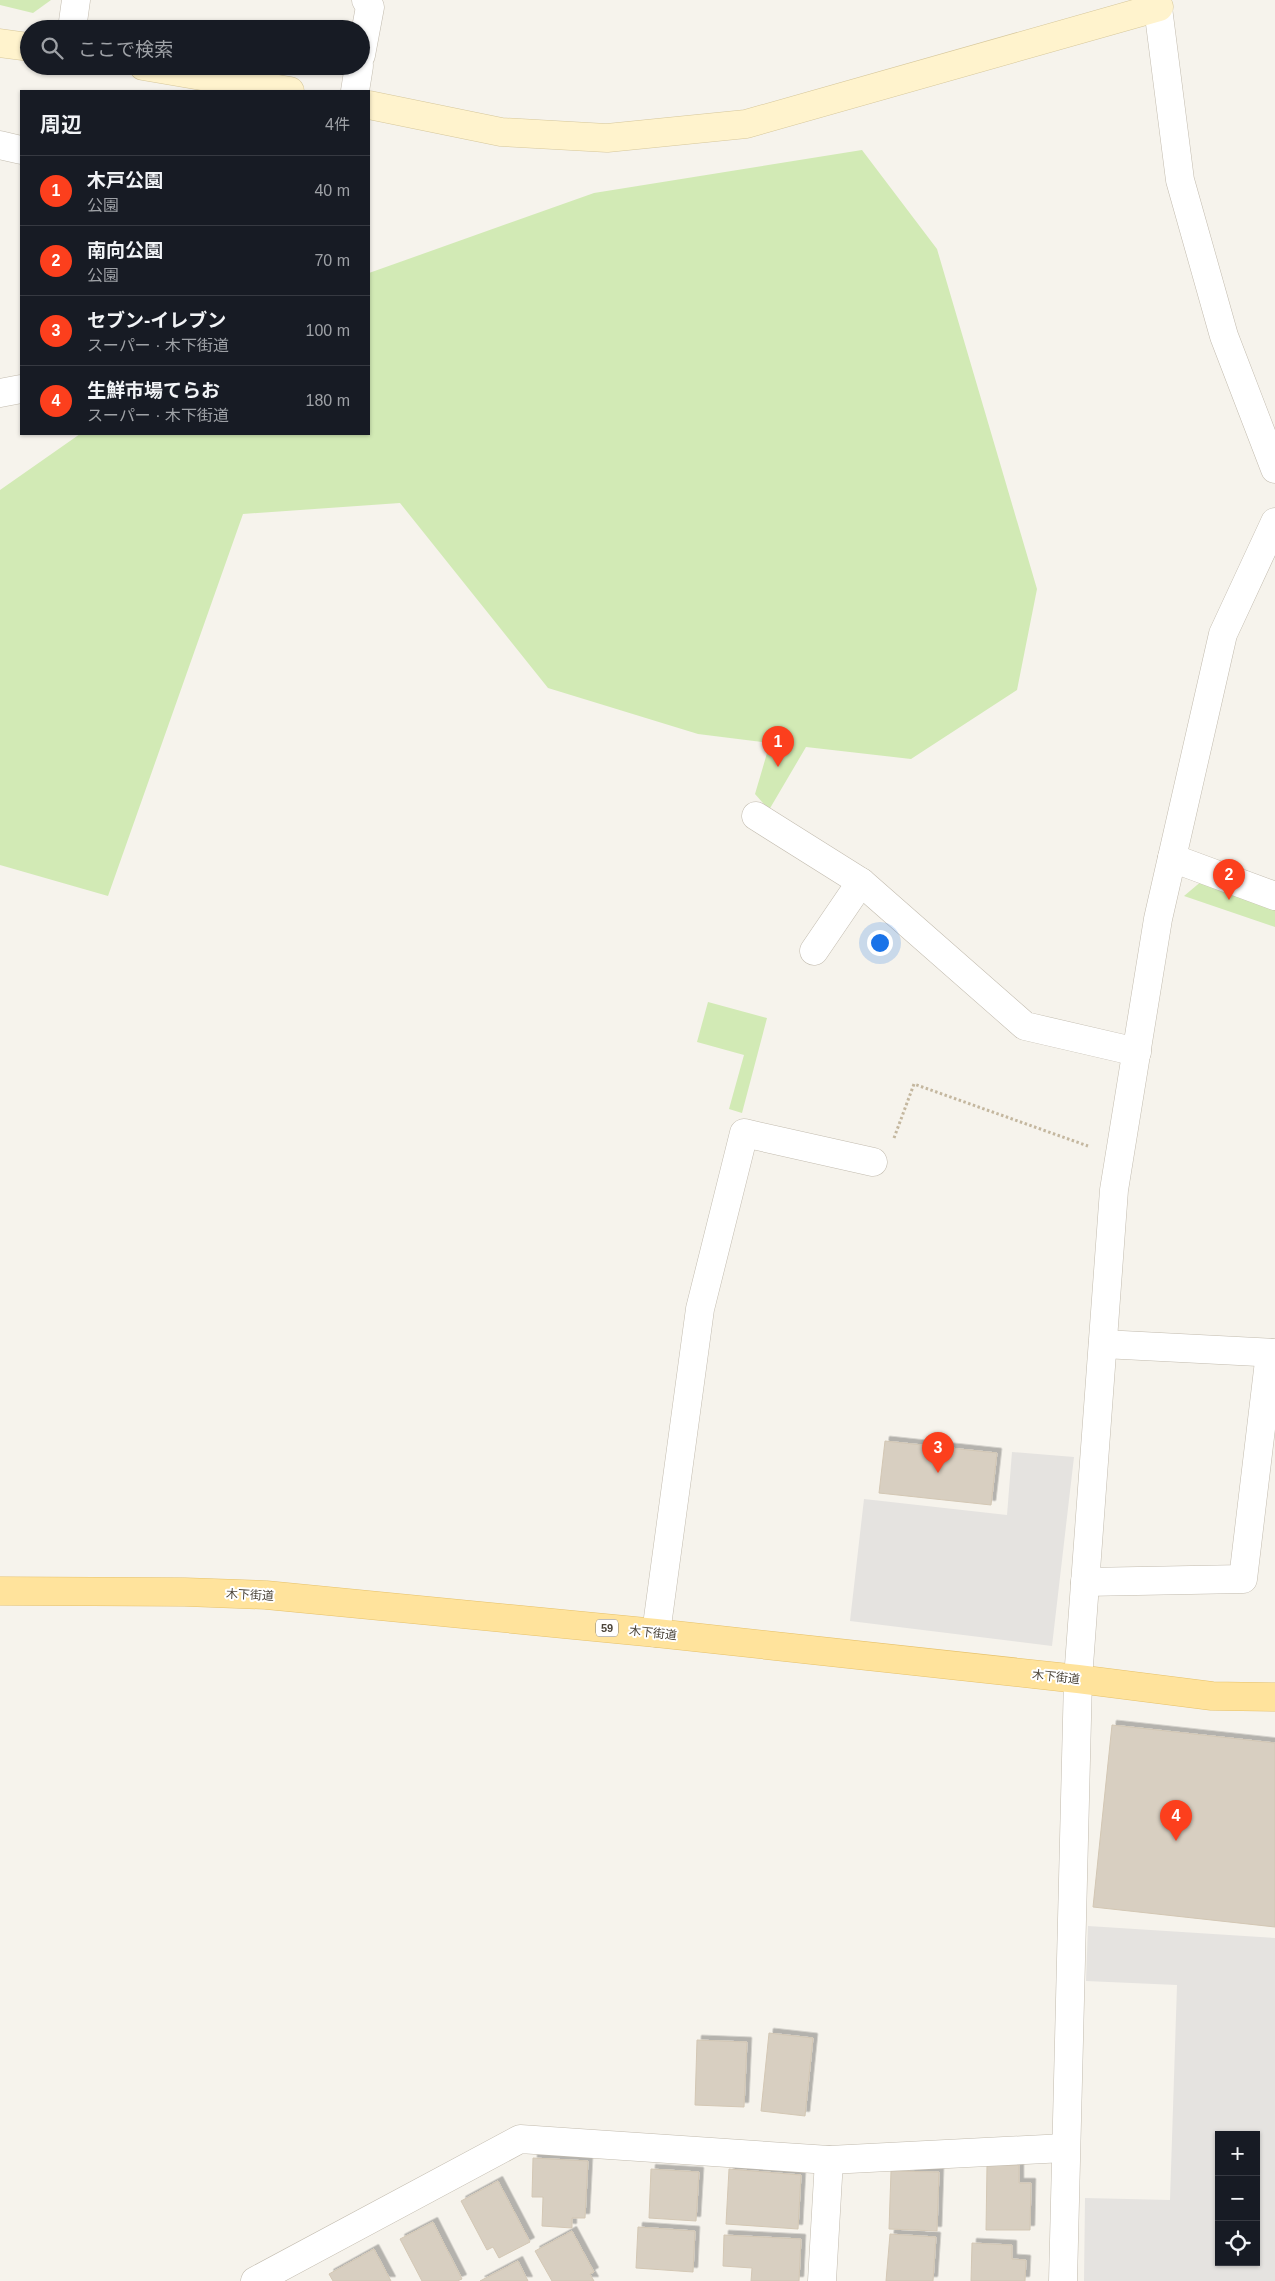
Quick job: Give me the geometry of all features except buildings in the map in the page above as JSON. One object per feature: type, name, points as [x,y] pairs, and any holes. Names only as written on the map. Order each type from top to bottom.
[{"type":"main road","name":"木下街道","points":[[0,1591],[184,1592],[266,1596],[656,1633],[1078,1679],[1212,1696],[1275,1697]]},
{"type":"street","points":[[73,20],[76,0]]},
{"type":"street","points":[[366,0],[370,7],[368,20]]},
{"type":"street","points":[[370,105],[500,132],[607,138],[746,124],[1158,3],[1180,180],[1224,336],[1275,469]]},
{"type":"street","points":[[0,43],[20,46]]},
{"type":"street","points":[[196,75],[284,90]]},
{"type":"street","points":[[355,90],[358,75]]},
{"type":"street","points":[[0,145],[20,150]]},
{"type":"street","points":[[0,393],[20,389]]},
{"type":"street","points":[[1063,2281],[1078,1679],[1114,1190],[1158,920],[1223,634],[1275,522]]},
{"type":"street","points":[[756,816],[862,882],[1025,1026],[1136,1052]]},
{"type":"street","points":[[1172,858],[1275,896]]},
{"type":"street","points":[[814,951],[862,882]]},
{"type":"street","points":[[656,1633],[700,1309],[744,1133],[873,1162]]},
{"type":"street","points":[[1085,1582],[1243,1579],[1272,1353],[1103,1344]]},
{"type":"street","points":[[255,2281],[520,2139],[829,2160],[1065,2148]]},
{"type":"street","points":[[822,2281],[829,2160]]},
{"type":"path","points":[[873,1162],[891,1145],[914,1084],[1120,1157]]},
{"type":"green space","points":[[0,0],[51,0],[33,13],[0,5]]},
{"type":"green space","points":[[862,150],[937,249],[1037,589],[1017,690],[911,759],[806,747],[769,810],[755,794],[770,743],[698,734],[548,688],[400,503],[243,514],[108,896],[0,865],[0,490],[79,435],[370,435],[370,273],[594,193]]},
{"type":"green space","points":[[1203,880],[1275,905],[1275,927],[1184,896]]},
{"type":"green space","points":[[708,1002],[767,1018],[742,1113],[729,1109],[744,1055],[697,1042]]},
{"type":"shaded area","points":[[1012,1452],[1074,1457],[1052,1646],[850,1621],[864,1499],[1007,1515]]},
{"type":"shaded area","points":[[1088,1926],[1275,1938],[1275,2281],[1084,2281],[1085,2198],[1170,2200],[1177,1985],[1086,1981]]},
{"type":"place","name":"木戸公園","points":[[778,767]]},
{"type":"place","name":"南向公園","points":[[1229,900]]},
{"type":"place","name":"セブン-イレブン","points":[[938,1473]]},
{"type":"place","name":"生鮮市場てらお","points":[[1176,1841]]}]
